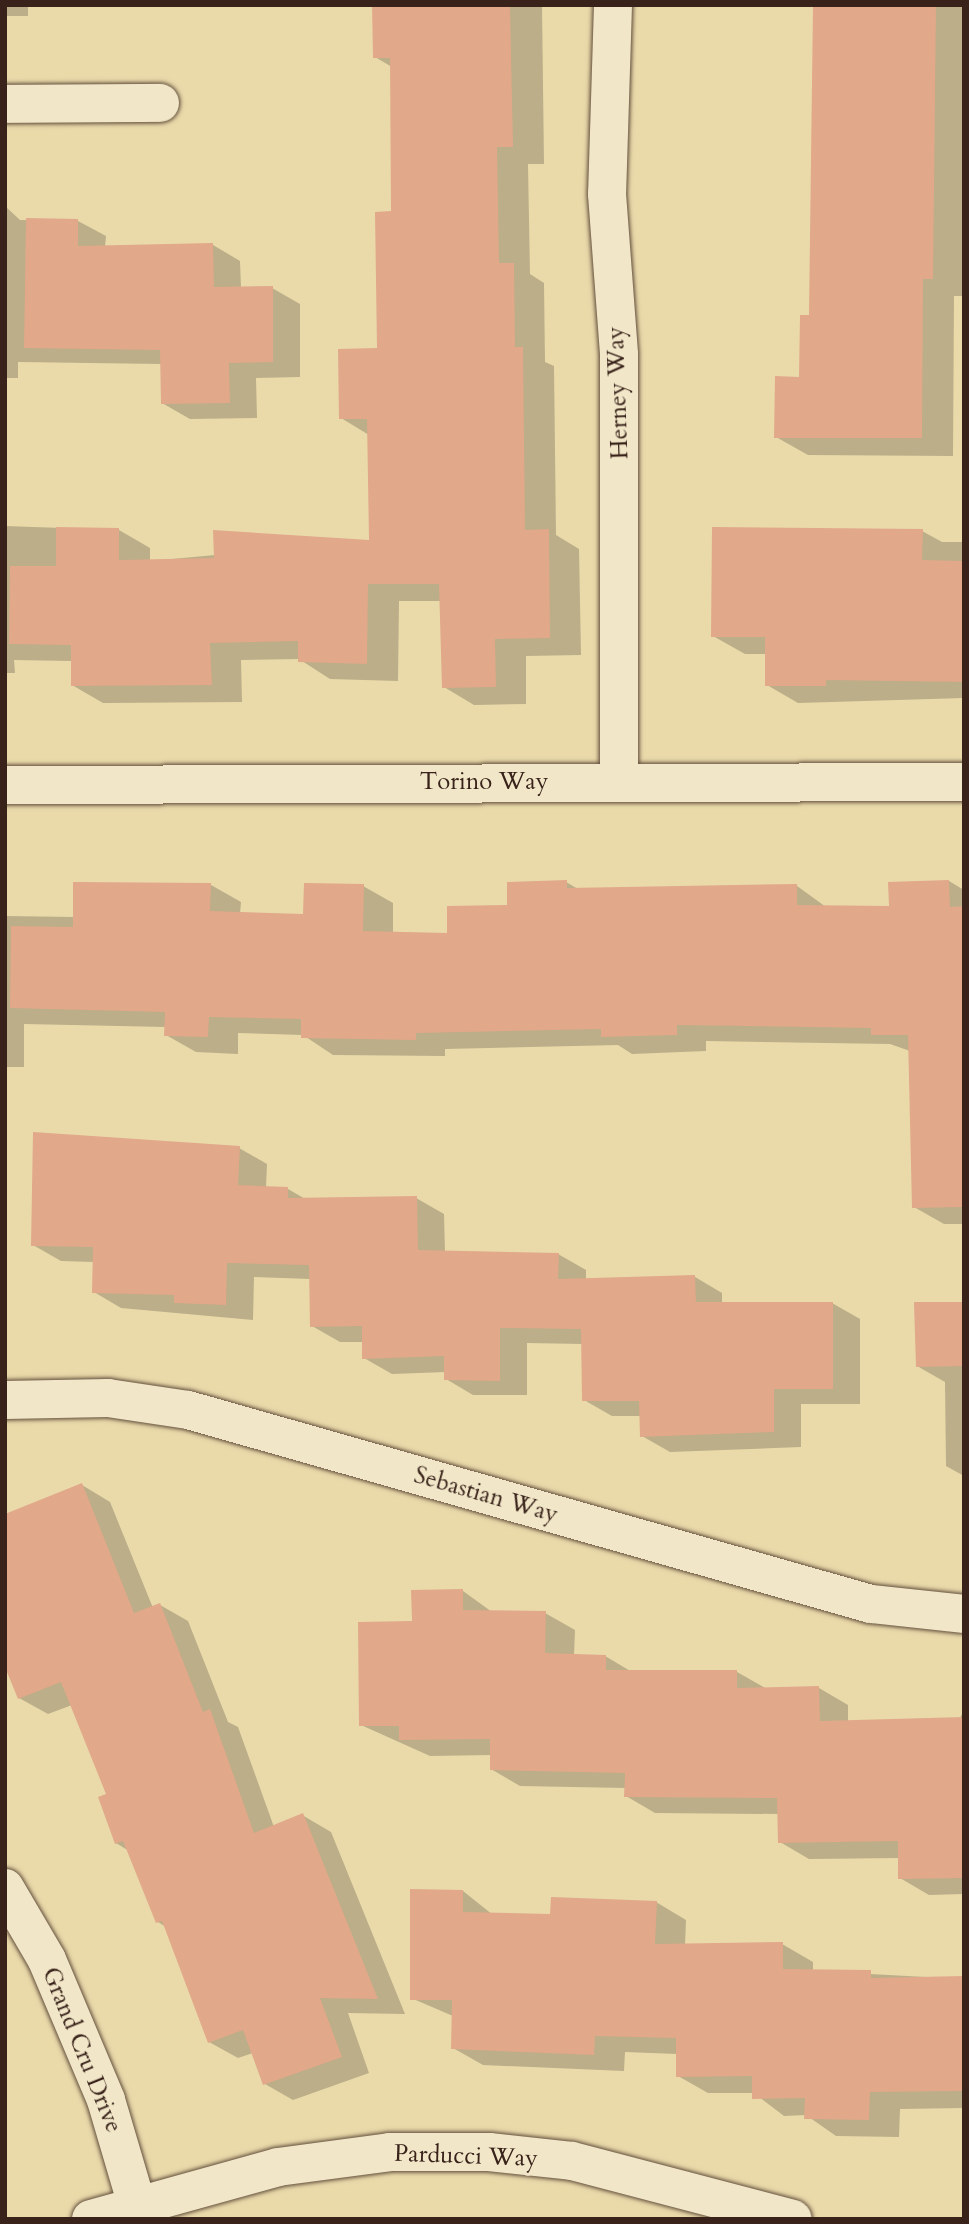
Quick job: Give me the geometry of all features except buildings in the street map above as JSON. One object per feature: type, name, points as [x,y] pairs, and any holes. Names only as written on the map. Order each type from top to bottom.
[{"type":"street","name":"Herney Way","points":[[612,5],[607,194],[619,369],[620,782]]},
{"type":"street","points":[[5,104],[160,103]]},
{"type":"street","name":"Torino Way","points":[[5,785],[964,782]]},
{"type":"street","name":"Sebastian Way","points":[[5,1400],[108,1398],[188,1410],[871,1604],[964,1614]]},
{"type":"street","name":"Grand Cru Drive","points":[[5,1888],[47,1961],[95,2075],[140,2213]]},
{"type":"street","name":"Parducci Way","points":[[91,2219],[140,2213],[278,2167],[390,2152],[489,2152],[572,2161],[793,2219]]}]
